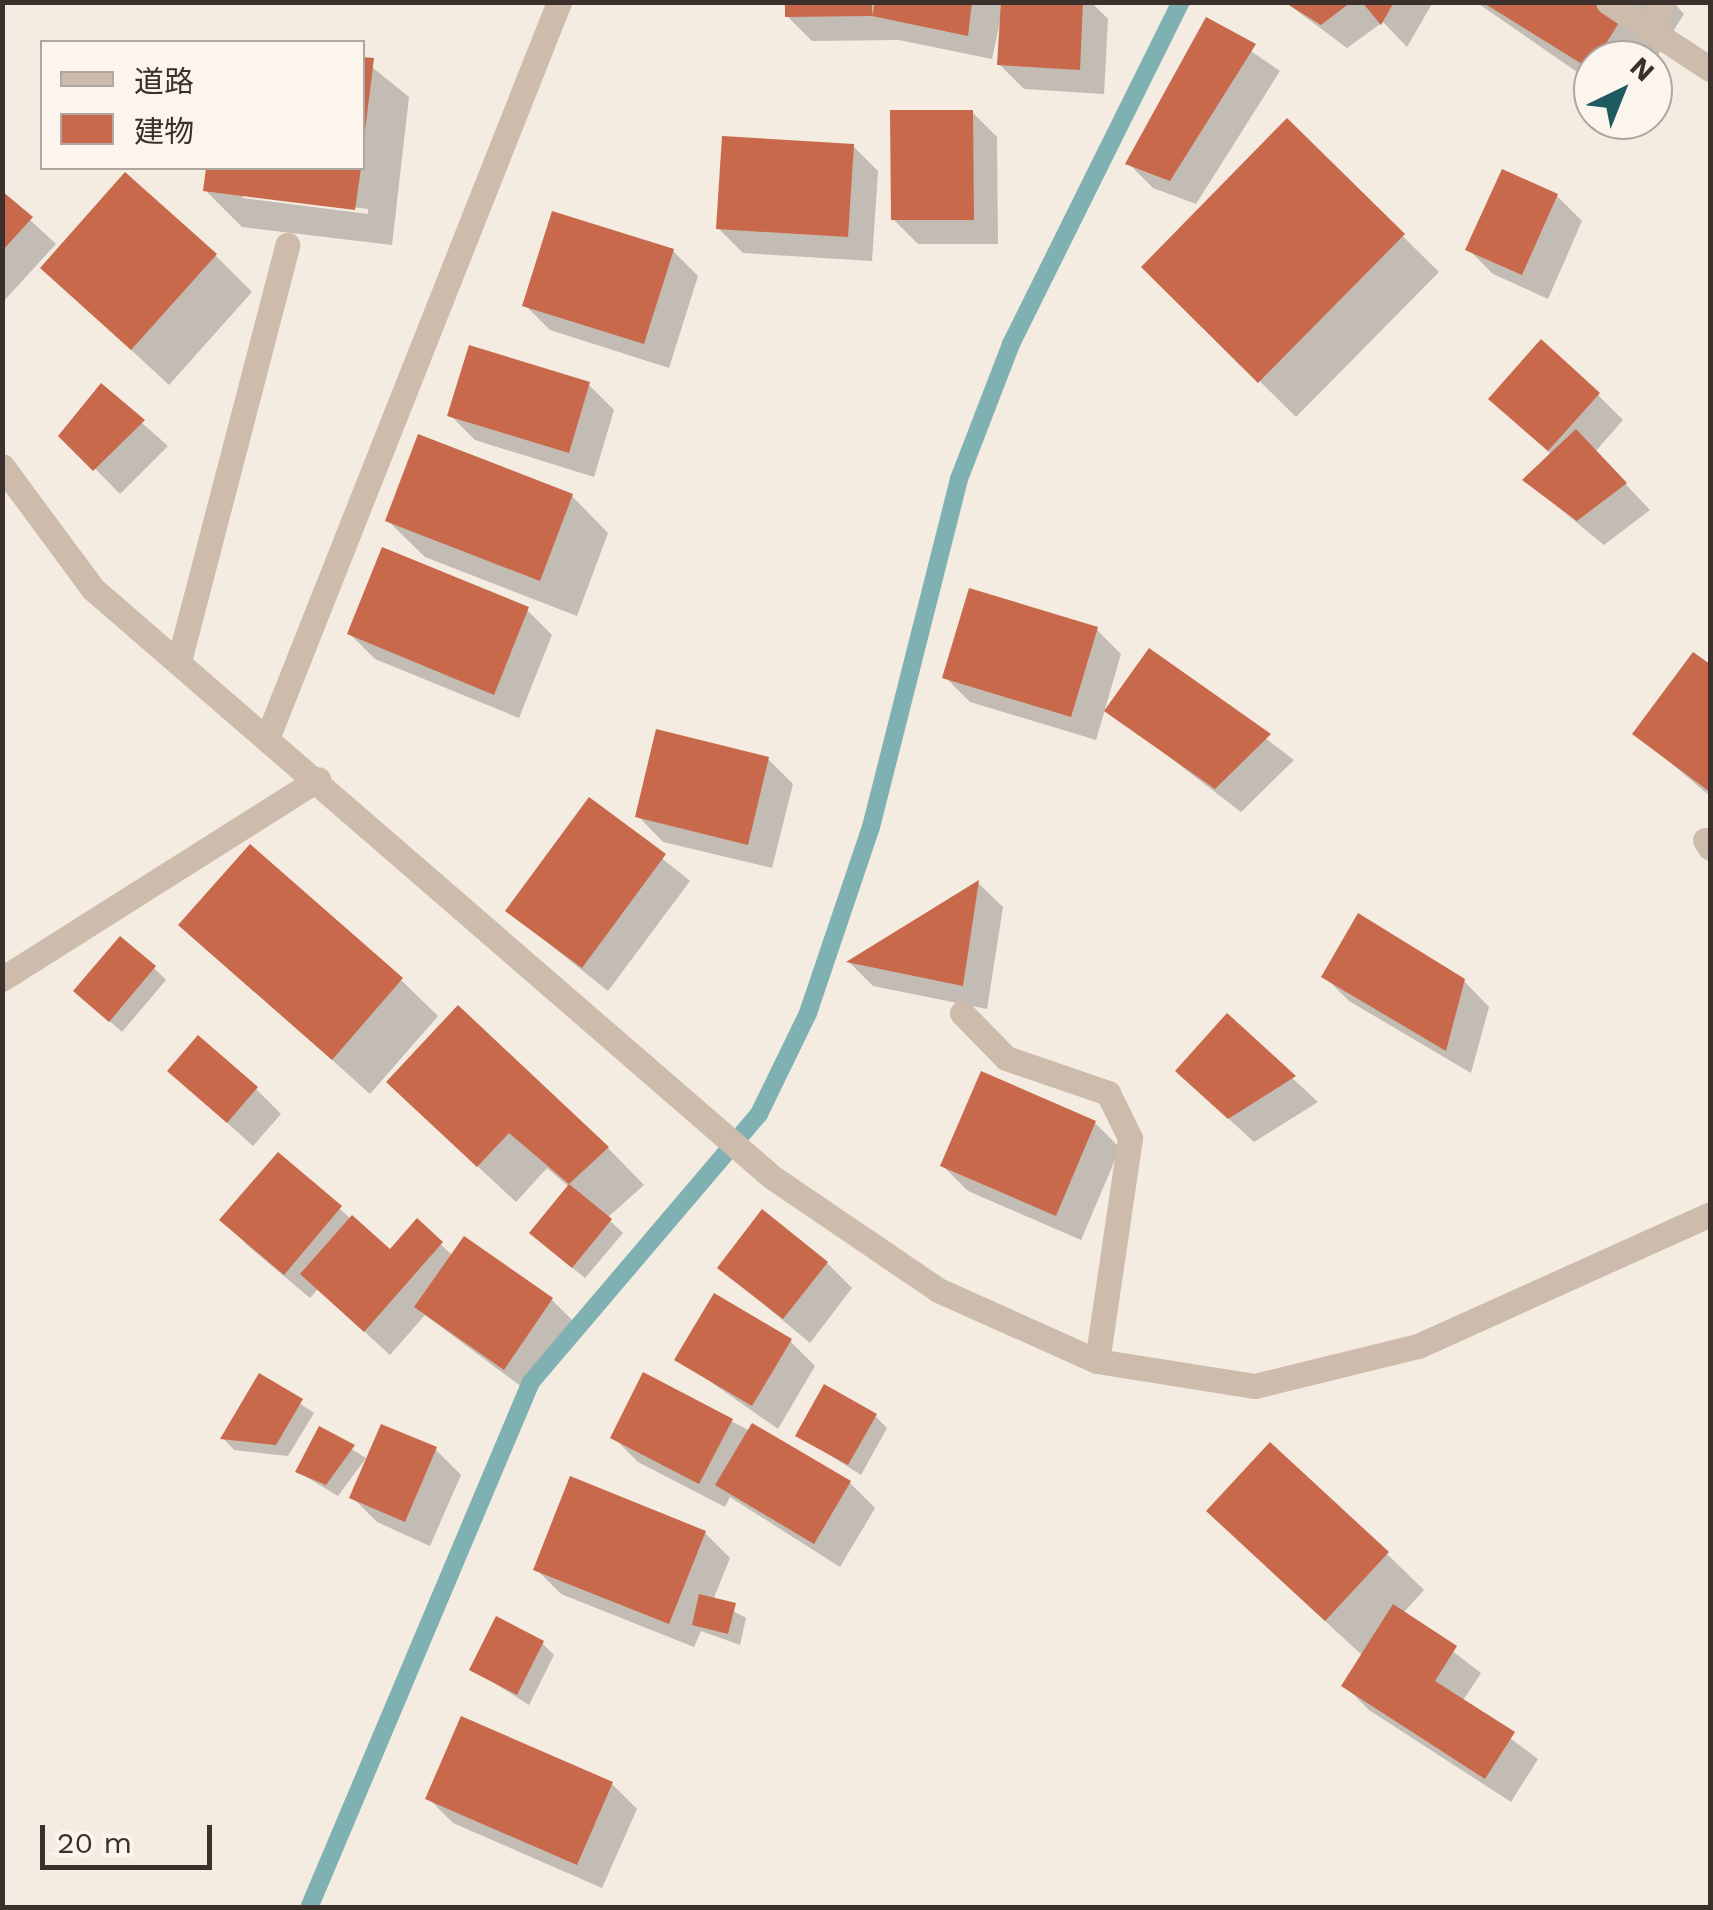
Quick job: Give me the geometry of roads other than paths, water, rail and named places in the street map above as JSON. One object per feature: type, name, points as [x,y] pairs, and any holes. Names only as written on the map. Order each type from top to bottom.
[{"type":"street","points":[[268,736],[559,2]]},
{"type":"street","points":[[1608,2],[1710,68]]},
{"type":"street","points":[[1650,29],[1663,2]]},
{"type":"street","points":[[178,661],[287,246]]},
{"type":"street","points":[[2,466],[93,589],[318,779],[763,1169],[938,1290],[1097,1361],[1255,1386],[1418,1346],[1710,1214]]},
{"type":"street","points":[[2,980],[318,779]]},
{"type":"street","points":[[962,1013],[1006,1058],[1108,1093],[1130,1138],[1097,1361]]},
{"type":"waterway","points":[[309,1908],[531,1382],[759,1114],[808,1013],[871,827],[959,479],[1011,344],[1181,2]]}]
